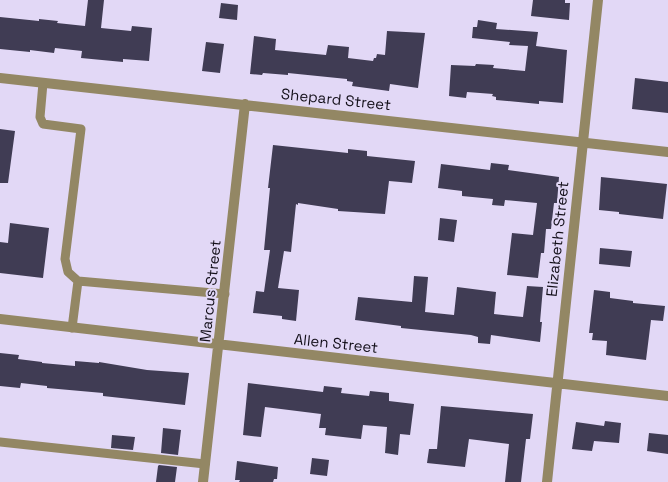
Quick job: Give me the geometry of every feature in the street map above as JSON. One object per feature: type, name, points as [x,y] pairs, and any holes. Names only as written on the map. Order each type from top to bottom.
[{"type":"street","name":"Elizabeth Street","points":[[547,482],[598,0]]},
{"type":"street","name":"Shepard Street","points":[[0,78],[668,152]]},
{"type":"street","name":"Marcus Street","points":[[203,482],[245,104]]},
{"type":"street","name":"Allen Street","points":[[0,320],[668,396]]},
{"type":"lane","points":[[43,83],[40,117],[43,124],[81,129],[65,260],[68,272],[78,281],[225,294]]},
{"type":"lane","points":[[72,328],[78,281]]},
{"type":"lane","points":[[0,442],[205,464]]},
{"type":"building","points":[[88,0],[104,0],[101,28],[131,31],[132,26],[152,28],[149,61],[123,59],[123,62],[81,58],[82,51],[55,48],[54,53],[30,50],[30,52],[0,49],[0,17],[39,21],[39,19],[58,21],[57,23],[85,26]]},
{"type":"building","points":[[533,0],[565,0],[565,3],[570,3],[569,20],[531,16]]},
{"type":"building","points":[[221,3],[238,5],[237,20],[219,18]]},
{"type":"building","points":[[478,20],[497,23],[496,29],[538,32],[536,46],[567,50],[563,103],[539,101],[539,104],[496,100],[496,97],[492,96],[493,94],[467,92],[466,98],[449,96],[451,65],[494,65],[493,68],[525,71],[528,46],[509,45],[510,42],[472,38],[473,27],[477,27]]},
{"type":"building","points":[[387,31],[425,33],[418,88],[390,84],[389,91],[352,86],[353,82],[347,81],[347,79],[288,73],[288,75],[263,73],[262,75],[250,74],[254,36],[276,39],[275,50],[326,55],[328,45],[349,47],[348,58],[373,61],[377,54],[385,55]]},
{"type":"building","points":[[206,42],[224,44],[220,73],[202,71]]},
{"type":"building","points":[[635,78],[668,82],[668,113],[632,109]]},
{"type":"building","points":[[0,129],[15,131],[8,183],[0,183]]},
{"type":"building","points":[[273,145],[348,153],[348,149],[367,151],[367,156],[415,161],[412,183],[389,181],[385,214],[338,211],[338,209],[298,203],[298,205],[296,204],[291,252],[284,251],[278,288],[299,290],[296,321],[282,319],[282,316],[253,313],[256,291],[264,292],[270,250],[264,250],[270,188],[268,188]]},
{"type":"building","points":[[491,163],[509,165],[508,170],[559,177],[557,203],[554,203],[551,229],[546,229],[544,253],[541,253],[538,278],[507,275],[512,233],[533,235],[537,203],[505,200],[504,206],[492,205],[493,199],[462,196],[462,191],[438,188],[441,164],[490,170]]},
{"type":"building","points":[[601,177],[667,184],[663,219],[599,210]]},
{"type":"building","points":[[440,218],[457,220],[454,242],[438,240]]},
{"type":"building","points":[[10,223],[49,228],[43,278],[0,273],[0,242],[8,243]]},
{"type":"building","points":[[600,248],[632,251],[630,267],[599,264]]},
{"type":"building","points":[[414,276],[428,277],[425,312],[454,315],[457,287],[496,292],[494,314],[523,317],[527,286],[543,287],[540,342],[491,335],[490,344],[478,343],[478,337],[471,335],[401,328],[401,326],[355,320],[358,297],[412,302]]},
{"type":"building","points":[[594,290],[610,292],[610,298],[633,301],[633,303],[665,306],[663,321],[651,320],[646,360],[606,355],[607,341],[592,340],[593,333],[589,333]]},
{"type":"building","points":[[0,353],[19,355],[18,359],[42,363],[75,366],[75,361],[99,362],[147,370],[189,373],[185,405],[103,396],[103,393],[47,388],[47,386],[21,383],[20,388],[0,386]]},
{"type":"building","points":[[248,383],[323,392],[324,386],[342,388],[341,393],[369,396],[370,391],[389,393],[389,401],[414,404],[410,435],[400,434],[398,455],[385,453],[387,427],[363,425],[361,439],[325,435],[326,428],[319,428],[321,414],[265,407],[261,437],[243,435]]},
{"type":"building","points":[[441,406],[533,414],[530,439],[526,439],[521,482],[505,482],[509,444],[469,439],[465,467],[427,463],[429,449],[437,449]]},
{"type":"building","points":[[605,421],[621,423],[619,443],[594,441],[592,451],[572,449],[576,422],[604,426]]},
{"type":"building","points":[[163,428],[181,430],[178,455],[161,453]]},
{"type":"building","points":[[649,433],[668,435],[668,454],[647,451]]},
{"type":"building","points":[[112,435],[135,437],[133,450],[111,448]]},
{"type":"building","points":[[312,458],[329,460],[327,476],[310,474]]},
{"type":"building","points":[[237,461],[278,467],[277,479],[274,479],[273,482],[239,482],[240,480],[235,480]]},
{"type":"building","points":[[159,465],[177,467],[175,482],[156,482]]}]
